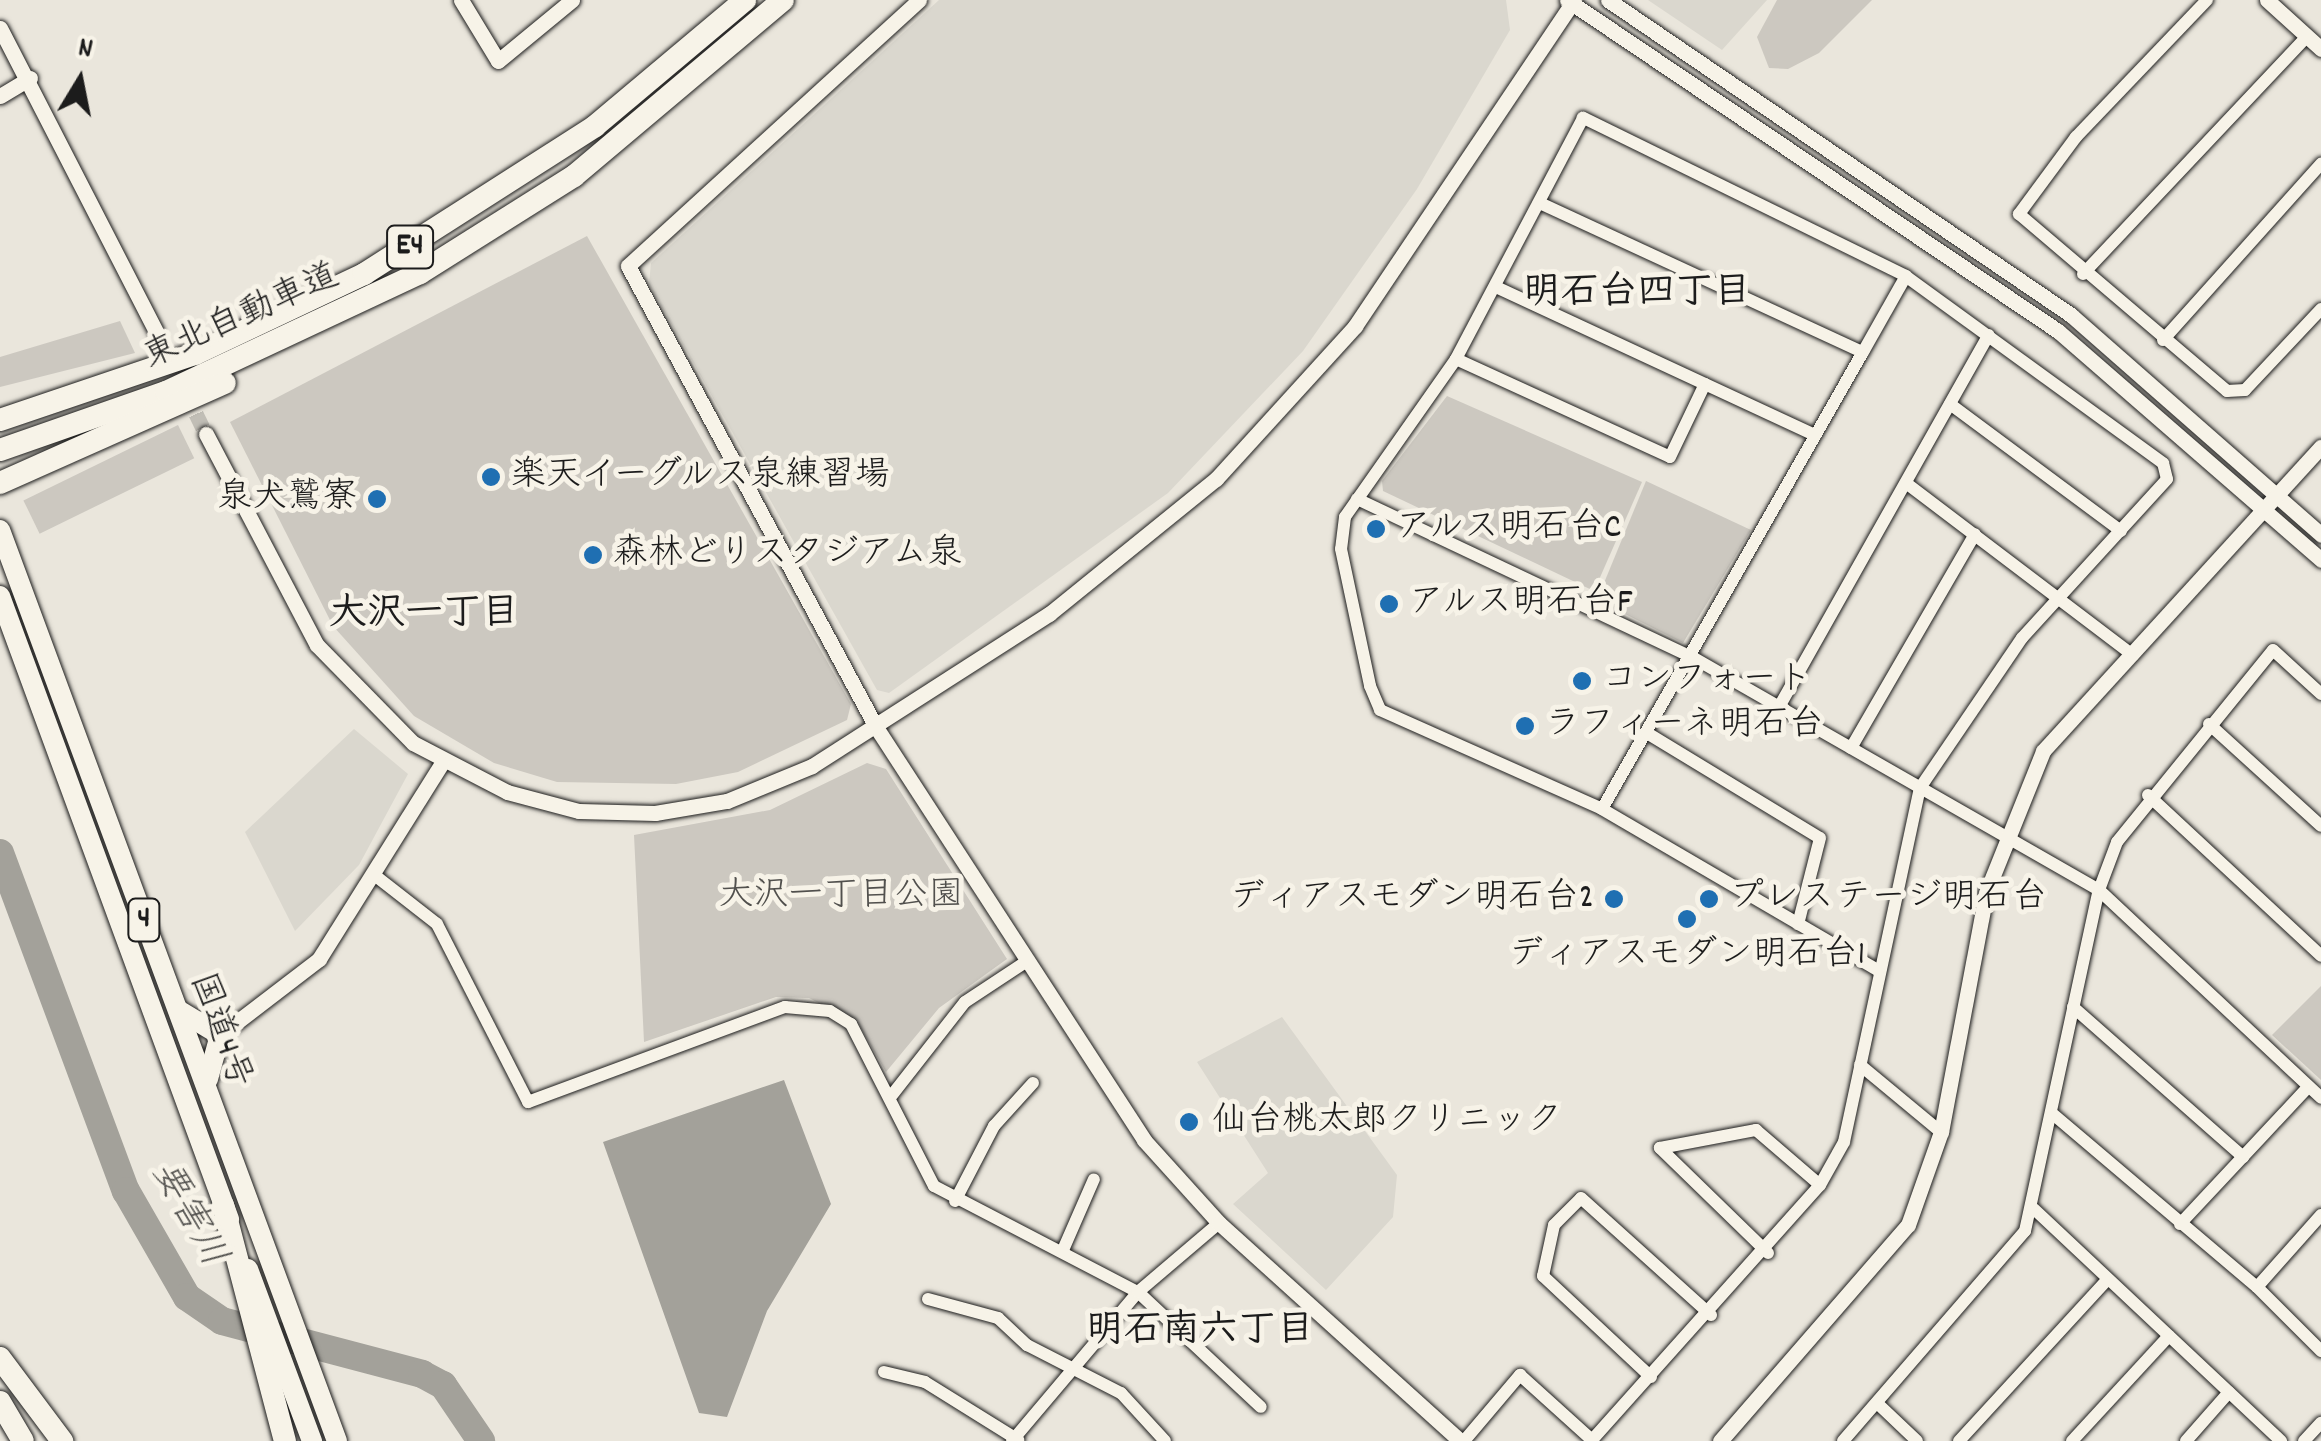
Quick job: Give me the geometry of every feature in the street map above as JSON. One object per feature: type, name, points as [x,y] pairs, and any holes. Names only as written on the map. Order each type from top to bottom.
[{"type":"highway","name":"東北自動車道","points":[[0,420],[195,354],[441,230],[595,126],[744,0]]},
{"type":"highway","name":"東北自動車道","points":[[0,450],[38,440],[239,361],[420,274],[574,176],[783,0]]},
{"type":"highway","points":[[0,483],[263,366],[420,274]]},
{"type":"highway","name":"国道4号","points":[[0,530],[336,1441]]},
{"type":"highway","name":"国道4号","points":[[0,596],[223,1205]]},
{"type":"highway","points":[[175,1004],[197,1028],[220,1035],[207,1066],[208,1096]]},
{"type":"highway","points":[[223,1205],[270,1349],[312,1441]]},
{"type":"highway","points":[[270,1349],[286,1441]]},
{"type":"highway","points":[[0,1358],[62,1441]]},
{"type":"highway","points":[[0,1402],[22,1441]]},
{"type":"street","points":[[461,0],[498,61],[572,0]]},
{"type":"street","points":[[919,0],[628,266],[876,726],[1144,1140],[1219,1223],[1462,1441],[1520,1375],[1592,1440],[1768,1253],[1820,1185],[1844,1142],[1920,788],[2060,596],[2167,479],[2163,462],[1906,276],[1583,118],[1542,204],[1456,359],[1356,499],[1341,549],[1380,710],[1602,809],[1878,970]]},
{"type":"street","points":[[1608,0],[2071,315],[2321,534]]},
{"type":"street","points":[[2207,0],[2027,194],[2019,214],[2026,229],[2163,340],[2238,392],[2321,310]]},
{"type":"street","points":[[2267,0],[2321,48]]},
{"type":"street","points":[[206,434],[317,645],[381,720],[442,762],[541,803],[655,813],[768,787],[876,726],[1144,544],[1260,435],[1355,326],[1571,1],[2042,320],[2321,560]]},
{"type":"street","points":[[0,28],[30,78],[156,332]]},
{"type":"street","points":[[2083,274],[2307,36]]},
{"type":"street","points":[[0,96],[30,78]]},
{"type":"street","points":[[2163,340],[2321,164]]},
{"type":"street","points":[[1542,204],[1863,352]]},
{"type":"street","points":[[1602,809],[1906,276]]},
{"type":"street","points":[[1496,287],[1816,435]]},
{"type":"street","points":[[1779,707],[1989,334]]},
{"type":"street","points":[[1456,359],[1670,457],[1706,384]]},
{"type":"street","points":[[1950,404],[2121,531]]},
{"type":"street","points":[[1720,1441],[1893,1247],[1941,1132],[2003,836],[2043,752],[2321,447]]},
{"type":"street","points":[[1906,483],[2134,655]]},
{"type":"street","points":[[1356,499],[1692,657],[2098,890],[2321,1098]]},
{"type":"street","points":[[1851,748],[1974,534]]},
{"type":"street","points":[[1843,1441],[1989,1278],[2034,1209],[2098,890],[2148,795],[2273,650],[2321,694]]},
{"type":"street","points":[[2209,724],[2321,826]]},
{"type":"street","points":[[1647,733],[1820,838],[1798,924]]},
{"type":"street","points":[[220,1035],[318,959],[442,762]]},
{"type":"street","points":[[2148,795],[2321,956]]},
{"type":"street","points":[[374,874],[437,924],[528,1102],[785,1006],[811,1006],[851,1024],[892,1094],[914,1160],[955,1201],[1064,1250],[1138,1292],[1260,1407]]},
{"type":"street","points":[[892,1094],[965,1002],[1027,960]]},
{"type":"street","points":[[2073,1008],[2243,1157]]},
{"type":"street","points":[[1860,1066],[1882,1074],[1941,1132]]},
{"type":"street","points":[[955,1201],[994,1126],[1032,1083]]},
{"type":"street","points":[[2180,1224],[2308,1087]]},
{"type":"street","points":[[2054,1115],[2257,1287],[2321,1351]]},
{"type":"street","points":[[1768,1253],[1660,1148],[1756,1130],[1820,1185]]},
{"type":"street","points":[[1064,1250],[1094,1179]]},
{"type":"street","points":[[1651,1377],[1544,1276],[1554,1226],[1581,1198],[1711,1315]]},
{"type":"street","points":[[2034,1209],[2281,1441]]},
{"type":"street","points":[[2257,1287],[2321,1215]]},
{"type":"street","points":[[884,1372],[940,1390],[1016,1440],[1068,1366],[1138,1292],[1219,1223]]},
{"type":"street","points":[[1959,1441],[2108,1279]]},
{"type":"street","points":[[928,1299],[986,1312],[1068,1366],[1120,1393],[1166,1441]]},
{"type":"street","points":[[2072,1441],[2169,1336]]},
{"type":"street","points":[[2186,1441],[2229,1392]]},
{"type":"street","points":[[1877,1403],[1917,1441]]},
{"type":"street","points":[[2304,1441],[2321,1423]]},
{"type":"shaded area","points":[[939,0],[1506,0],[1510,30],[1417,189],[1303,351],[1168,493],[889,693],[877,690],[649,284],[651,263]]},
{"type":"shaded area","points":[[1648,0],[1767,0],[1722,50]]},
{"type":"shaded area","points":[[354,729],[408,774],[359,865],[295,931],[245,832]]},
{"type":"shaded area","points":[[1282,1017],[1397,1175],[1393,1217],[1326,1290],[1233,1204],[1268,1173],[1197,1062]]},
{"type":"shaded area","points":[[784,1080],[831,1204],[767,1311],[727,1417],[699,1413],[603,1142]]},
{"type":"green space","points":[[1777,0],[1872,0],[1819,53],[1788,69],[1769,68],[1757,37]]},
{"type":"green space","name":"楽天イーグルス泉練習場","points":[[587,236],[851,704],[847,720],[738,772],[676,784],[557,782],[494,763],[414,716],[333,626],[230,422]]},
{"type":"green space","points":[[120,321],[135,353],[0,387],[0,357]]},
{"type":"green space","points":[[1447,396],[1642,482],[1594,591],[1383,491],[1382,481]]},
{"type":"green space","points":[[178,425],[194,458],[40,534],[23,500]]},
{"type":"green space","points":[[1646,481],[1751,530],[1683,643],[1597,600]]},
{"type":"green space","name":"大沢一丁目公園","points":[[867,763],[886,769],[1007,959],[939,1008],[886,1072],[858,1023],[809,998],[776,997],[644,1042],[634,835],[770,810]]},
{"type":"green space","points":[[2321,986],[2321,1080],[2272,1035]]},
{"type":"waterway","name":"要害川","points":[[0,853],[126,1191],[187,1297],[222,1321],[422,1374],[443,1385],[481,1441]]},
{"type":"tunnel","points":[[156,331],[173,368]]},
{"type":"tunnel","points":[[186,393],[206,434]]},
{"type":"place","name":"楽天イーグルス泉練習場","points":[[491,477]]},
{"type":"place","name":"泉犬鷲寮","points":[[377,499]]},
{"type":"place","name":"アルス明石台C","points":[[1376,529]]},
{"type":"place","name":"森林どりスタジアム泉","points":[[593,555]]},
{"type":"place","name":"アルス明石台F","points":[[1389,604]]},
{"type":"place","name":"コンフォート","points":[[1582,681]]},
{"type":"place","name":"ラフィーネ明石台","points":[[1525,726]]},
{"type":"place","name":"ディアスモダン明石台2","points":[[1614,899]]},
{"type":"place","name":"プレステージ明石台","points":[[1709,899]]},
{"type":"place","name":"ディアスモダン明石台1","points":[[1687,919]]},
{"type":"place","name":"仙台桃太郎クリニック","points":[[1189,1122]]},
{"type":"district","name":"明石台四丁目","points":[[1637,295]]},
{"type":"district","name":"大沢一丁目","points":[[424,616]]},
{"type":"district","name":"明石南六丁目","points":[[1200,1333]]}]
